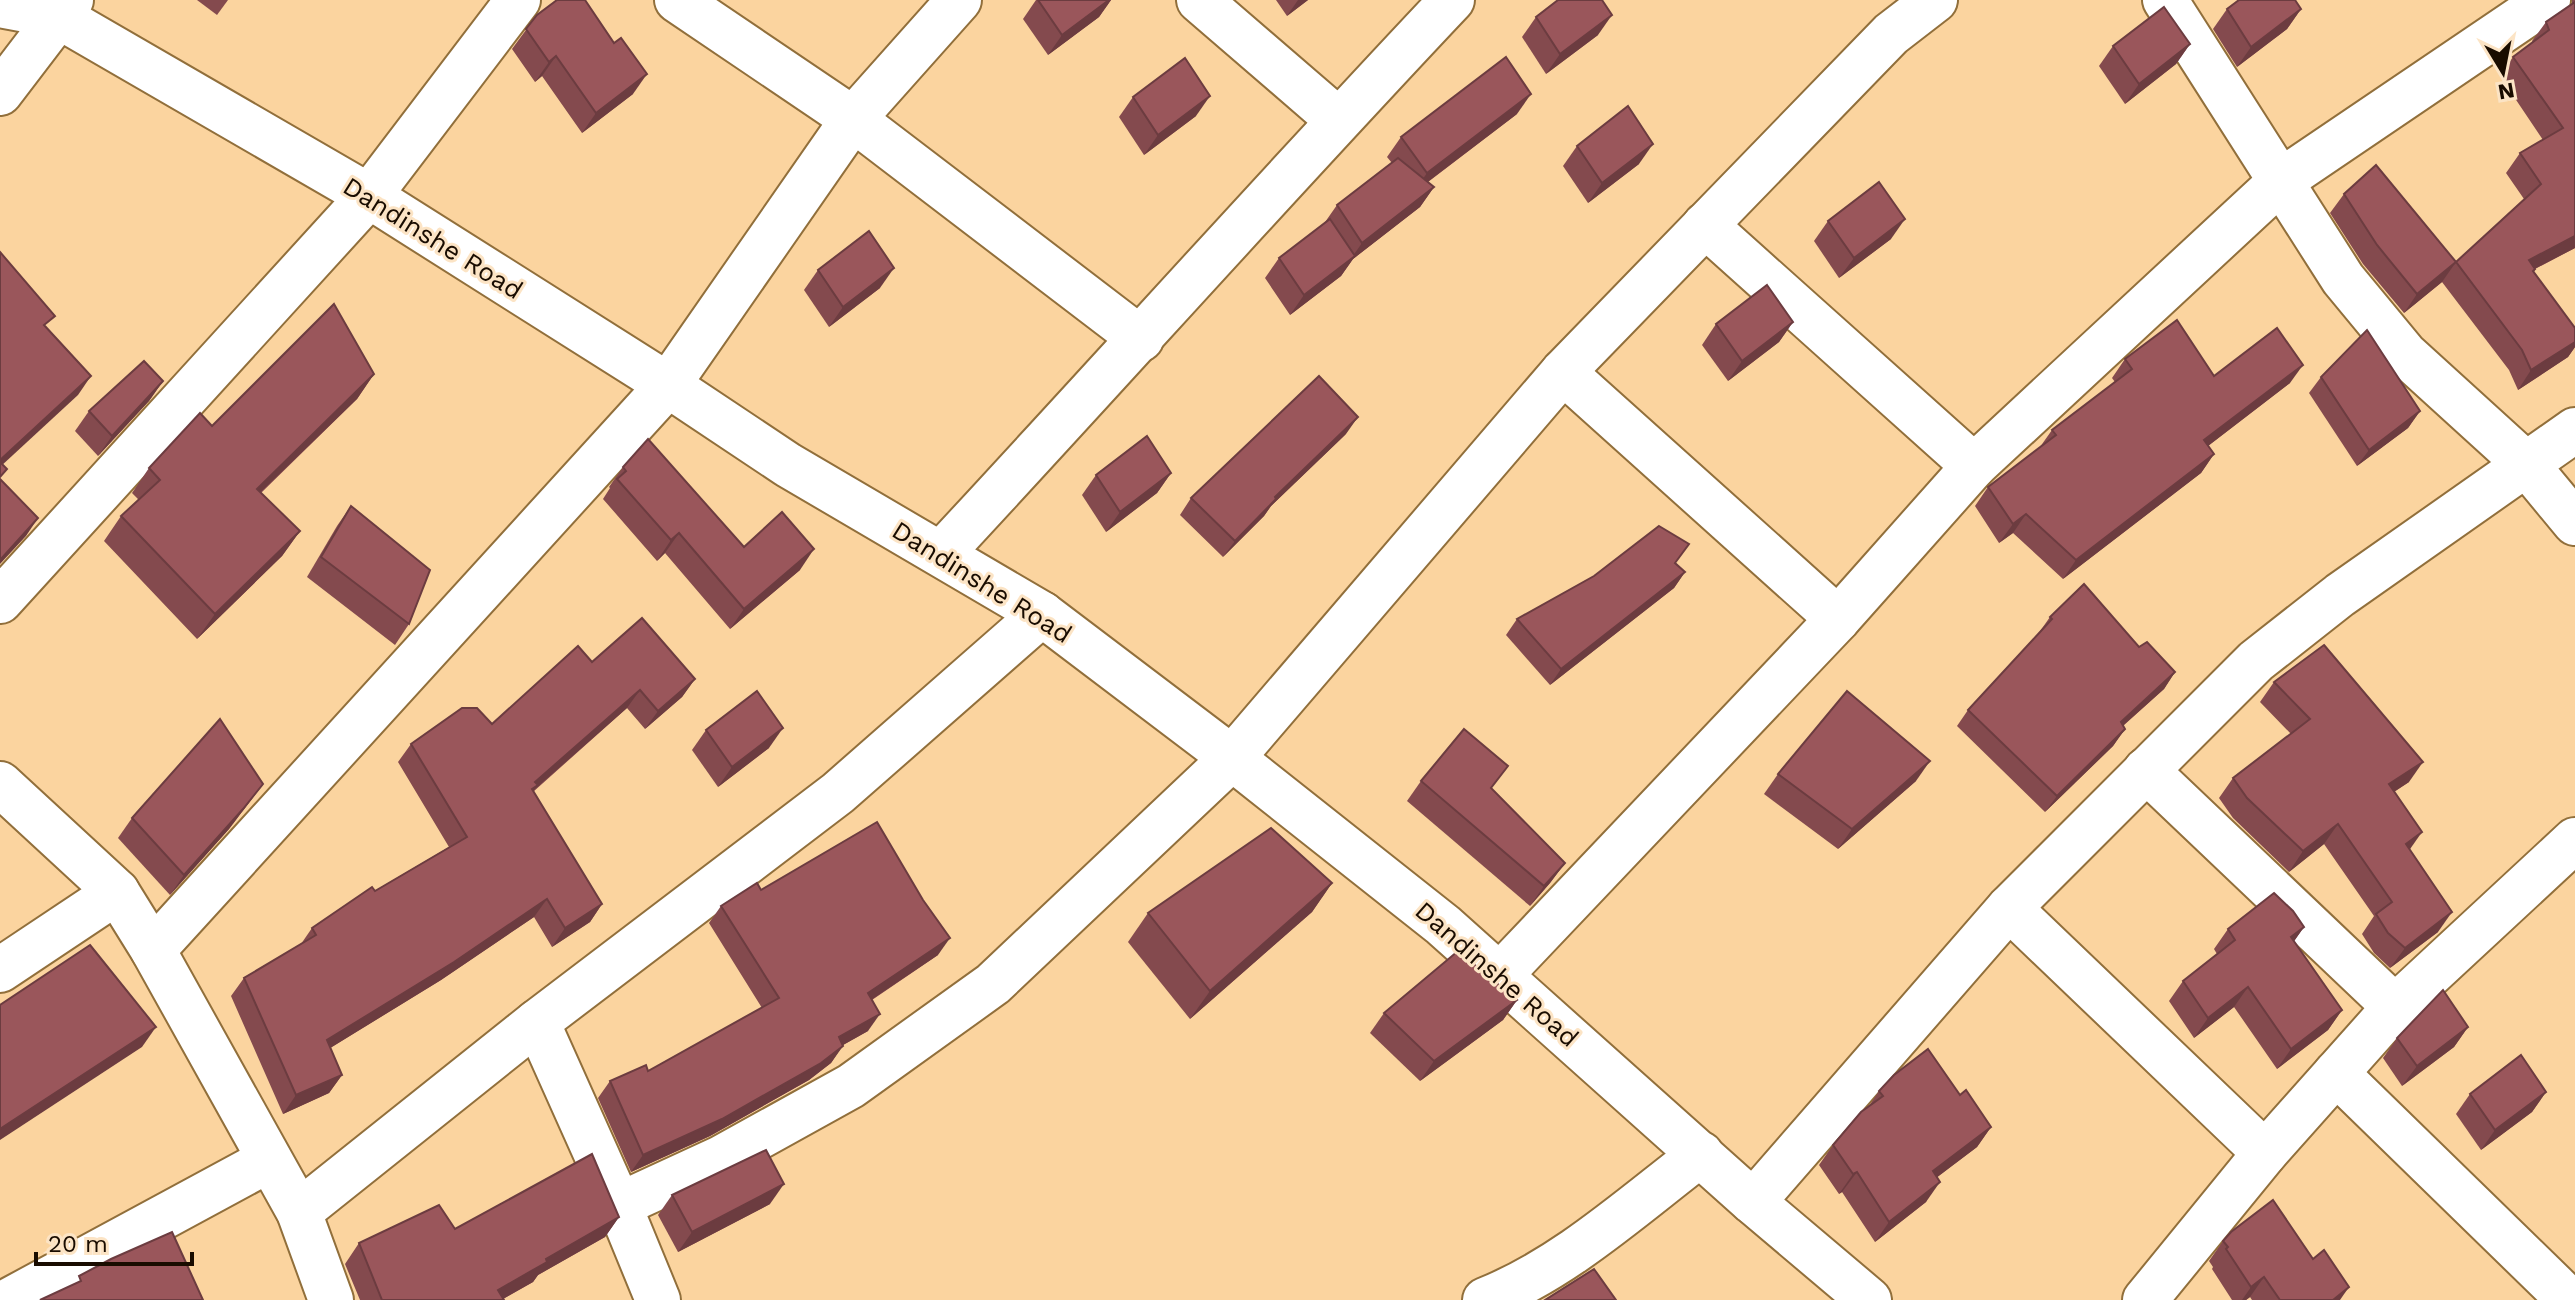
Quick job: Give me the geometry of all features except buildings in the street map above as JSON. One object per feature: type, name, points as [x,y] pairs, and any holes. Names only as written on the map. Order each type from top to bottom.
[{"type":"street","points":[[0,601],[369,196],[518,0]]},
{"type":"street","points":[[677,0],[853,119],[1141,339]]},
{"type":"street","points":[[153,950],[668,385],[853,119],[959,0]]},
{"type":"street","points":[[1199,0],[1338,120]]},
{"type":"street","points":[[941,554],[1141,339],[1338,120],[1452,0]]},
{"type":"street","points":[[619,1205],[721,1158],[851,1086],[993,984],[1232,758],[1563,372],[1891,34],[1935,0]]},
{"type":"street","points":[[2165,0],[2343,279],[2405,354],[2527,465],[2575,523]]},
{"type":"street","points":[[1500,975],[1838,619],[1974,466],[2282,180],[2548,0]]},
{"type":"street","name":"Dandinshe Road","points":[[0,5],[65,8],[369,196],[668,385],[788,465],[1042,614],[1232,758],[1443,925],[1753,1202],[1869,1300]]},
{"type":"street","points":[[0,93],[65,8]]},
{"type":"street","points":[[1705,225],[1974,466]]},
{"type":"street","points":[[1563,372],[1838,619]]},
{"type":"street","points":[[1753,1202],[2009,908],[2256,661],[2340,595],[2575,430]]},
{"type":"street","points":[[299,1212],[537,1022],[838,793],[1042,614]]},
{"type":"street","points":[[2146,770],[2395,1007]]},
{"type":"street","points":[[0,784],[117,892],[153,950],[299,1212],[331,1300]]},
{"type":"street","points":[[2145,1300],[2265,1153],[2395,1007],[2575,840]]},
{"type":"street","points":[[0,970],[117,892]]},
{"type":"street","points":[[2009,908],[2265,1153]]},
{"type":"street","points":[[537,1022],[658,1300]]},
{"type":"street","points":[[2336,1073],[2569,1300]]},
{"type":"street","points":[[1485,1300],[1518,1287],[1564,1258],[1701,1154]]},
{"type":"street","points":[[27,1296],[269,1160]]}]
